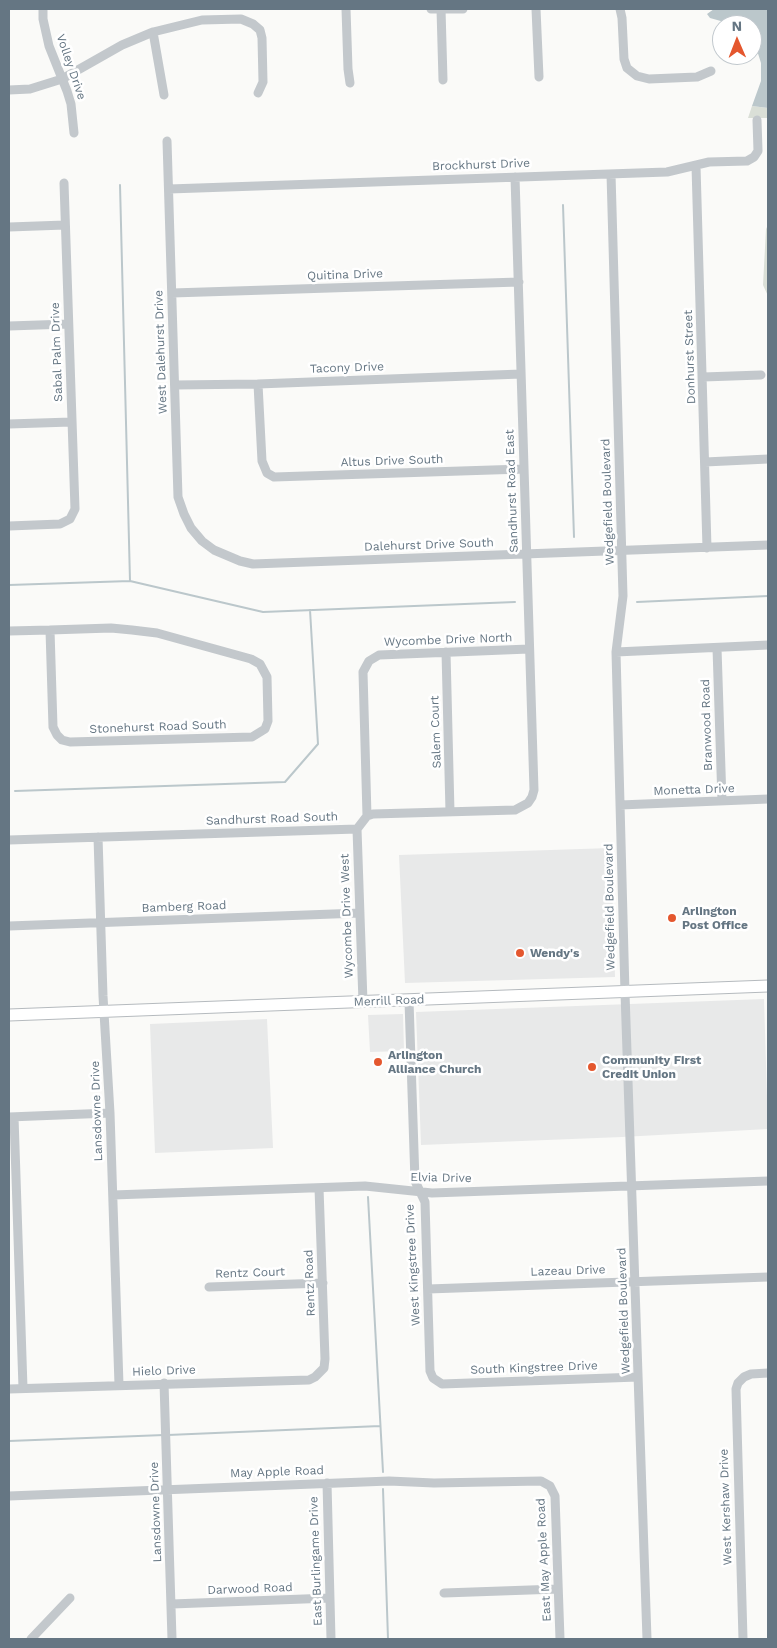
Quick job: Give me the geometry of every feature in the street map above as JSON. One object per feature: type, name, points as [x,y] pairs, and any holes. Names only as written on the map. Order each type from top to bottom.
[{"type":"main road","name":"Merrill Road","points":[[9,1015],[768,986]]},
{"type":"street","name":"Volley Drive","points":[[42,9],[49,46],[71,104],[74,133]]},
{"type":"street","points":[[346,9],[350,83]]},
{"type":"street","points":[[431,9],[463,9]]},
{"type":"street","points":[[441,9],[443,80]]},
{"type":"street","points":[[536,9],[539,77]]},
{"type":"street","points":[[620,9],[624,59],[627,68],[637,76],[649,79],[697,77],[711,71]]},
{"type":"street","points":[[9,90],[30,89],[62,79],[122,45],[153,32],[202,20],[242,19],[260,30],[262,38],[263,82],[258,93]]},
{"type":"street","points":[[153,32],[164,95]]},
{"type":"street","name":"Brockhurst Drive","points":[[169,189],[668,172],[709,162],[747,161],[758,150],[757,120]]},
{"type":"street","name":"West Dalehurst Drive","points":[[167,141],[178,497],[191,528],[202,541],[214,550]]},
{"type":"street","name":"Donhurst Street","points":[[696,166],[707,548]]},
{"type":"street","name":"Wedgefield Boulevard","points":[[612,174],[623,611],[616,652],[625,992],[647,1639]]},
{"type":"street","name":"Sandhurst Road East","points":[[450,812],[515,810],[528,804],[534,790],[515,177]]},
{"type":"street","name":"Sabal Palm Drive","points":[[9,526],[60,524],[70,519],[75,509],[64,183]]},
{"type":"street","points":[[9,227],[64,226]]},
{"type":"street","name":"Quitina Drive","points":[[172,294],[519,282]]},
{"type":"street","points":[[9,326],[68,324]]},
{"type":"street","name":"Tacony Drive","points":[[175,385],[258,384],[521,374]]},
{"type":"street","points":[[703,377],[762,375]]},
{"type":"street","name":"Altus Drive South","points":[[258,384],[262,461],[264,469],[274,476],[523,469]]},
{"type":"street","points":[[9,424],[71,422]]},
{"type":"street","points":[[706,462],[768,460]]},
{"type":"street","name":"Dalehurst Drive South","points":[[214,550],[240,561],[253,564],[768,545]]},
{"type":"street","name":"Stonehurst Road South","points":[[111,628],[157,633],[252,659],[260,664],[268,677],[268,721],[266,729],[252,737],[70,742],[62,740],[53,727],[50,630],[111,628]]},
{"type":"street","points":[[9,632],[50,630]]},
{"type":"street","points":[[616,652],[768,646]]},
{"type":"street","name":"Branwood Road","points":[[717,648],[722,801]]},
{"type":"street","name":"Wycombe Drive North","points":[[367,816],[363,672],[369,661],[379,655],[529,649]]},
{"type":"street","name":"Salem Court","points":[[446,652],[450,812]]},
{"type":"street","name":"Monetta Drive","points":[[620,805],[768,799]]},
{"type":"street","points":[[357,829],[367,816],[373,814],[450,812]]},
{"type":"street","name":"Sandhurst Road South","points":[[9,840],[357,829]]},
{"type":"street","name":"Wycombe Drive West","points":[[357,829],[363,1002]]},
{"type":"street","name":"Lansdowne Drive","points":[[98,837],[119,1385]]},
{"type":"street","name":"Bamberg Road","points":[[9,926],[360,913]]},
{"type":"street","name":"West Kingstree Drive","points":[[409,1001],[415,1181],[425,1202],[430,1371],[433,1378]]},
{"type":"street","points":[[22,1388],[11,1117],[110,1113]]},
{"type":"street","name":"Elvia Drive","points":[[113,1195],[365,1186],[432,1193],[768,1181]]},
{"type":"street","name":"Rentz Road","points":[[319,1188],[325,1359],[324,1368],[319,1374]]},
{"type":"street","name":"Lazeau Drive","points":[[428,1289],[768,1277]]},
{"type":"street","name":"Rentz Court","points":[[209,1287],[323,1282]]},
{"type":"street","name":"West Kershaw Drive","points":[[743,1639],[736,1389],[738,1383],[744,1377],[751,1374],[768,1373]]},
{"type":"street","name":"Hielo Drive","points":[[9,1388],[308,1380],[319,1374]]},
{"type":"street","name":"South Kingstree Drive","points":[[433,1378],[442,1384],[638,1377]]},
{"type":"street","name":"Lansdowne Drive","points":[[164,1383],[172,1639]]},
{"type":"street","name":"May Apple Road","points":[[9,1496],[168,1488],[389,1481],[463,1483],[534,1480],[546,1483]]},
{"type":"street","name":"East Burlingame Drive","points":[[327,1483],[331,1639]]},
{"type":"street","name":"East May Apple Road","points":[[546,1483],[555,1496],[560,1639]]},
{"type":"street","points":[[444,1593],[558,1589]]},
{"type":"street","points":[[31,1639],[70,1598]]},
{"type":"street","name":"Darwood Road","points":[[172,1604],[330,1598]]},
{"type":"shaded area","points":[[714,9],[768,10],[768,108],[752,106],[761,81],[762,15],[712,15],[712,19],[707,14]]},
{"type":"shaded area","points":[[752,106],[768,108],[768,118],[748,118]]},
{"type":"shaded area","points":[[768,225],[768,296],[763,285],[766,229]]},
{"type":"shaded area","points":[[611,848],[615,977],[405,983],[399,855]]},
{"type":"shaded area","points":[[764,999],[768,1129],[421,1145],[416,1012]]},
{"type":"shaded area","points":[[403,1014],[404,1051],[370,1052],[368,1015]]},
{"type":"shaded area","points":[[267,1019],[273,1148],[155,1153],[150,1024]]},
{"type":"waterway","points":[[9,585],[130,581],[120,185]]},
{"type":"waterway","points":[[563,205],[574,537]]},
{"type":"waterway","points":[[130,581],[263,612],[515,602]]},
{"type":"waterway","points":[[637,602],[768,596]]},
{"type":"waterway","points":[[15,791],[285,782],[318,744],[310,610]]},
{"type":"waterway","points":[[368,1197],[383,1472]]},
{"type":"waterway","points":[[168,1435],[380,1426]]},
{"type":"waterway","points":[[9,1441],[164,1435]]},
{"type":"waterway","points":[[383,1489],[388,1639]]},
{"type":"place","name":"Arlington Post Office","points":[[672,918]]},
{"type":"place","name":"Wendy's","points":[[520,953]]},
{"type":"place","name":"Arlington Alliance Church","points":[[378,1062]]},
{"type":"place","name":"Community First Credit Union","points":[[592,1067]]}]
